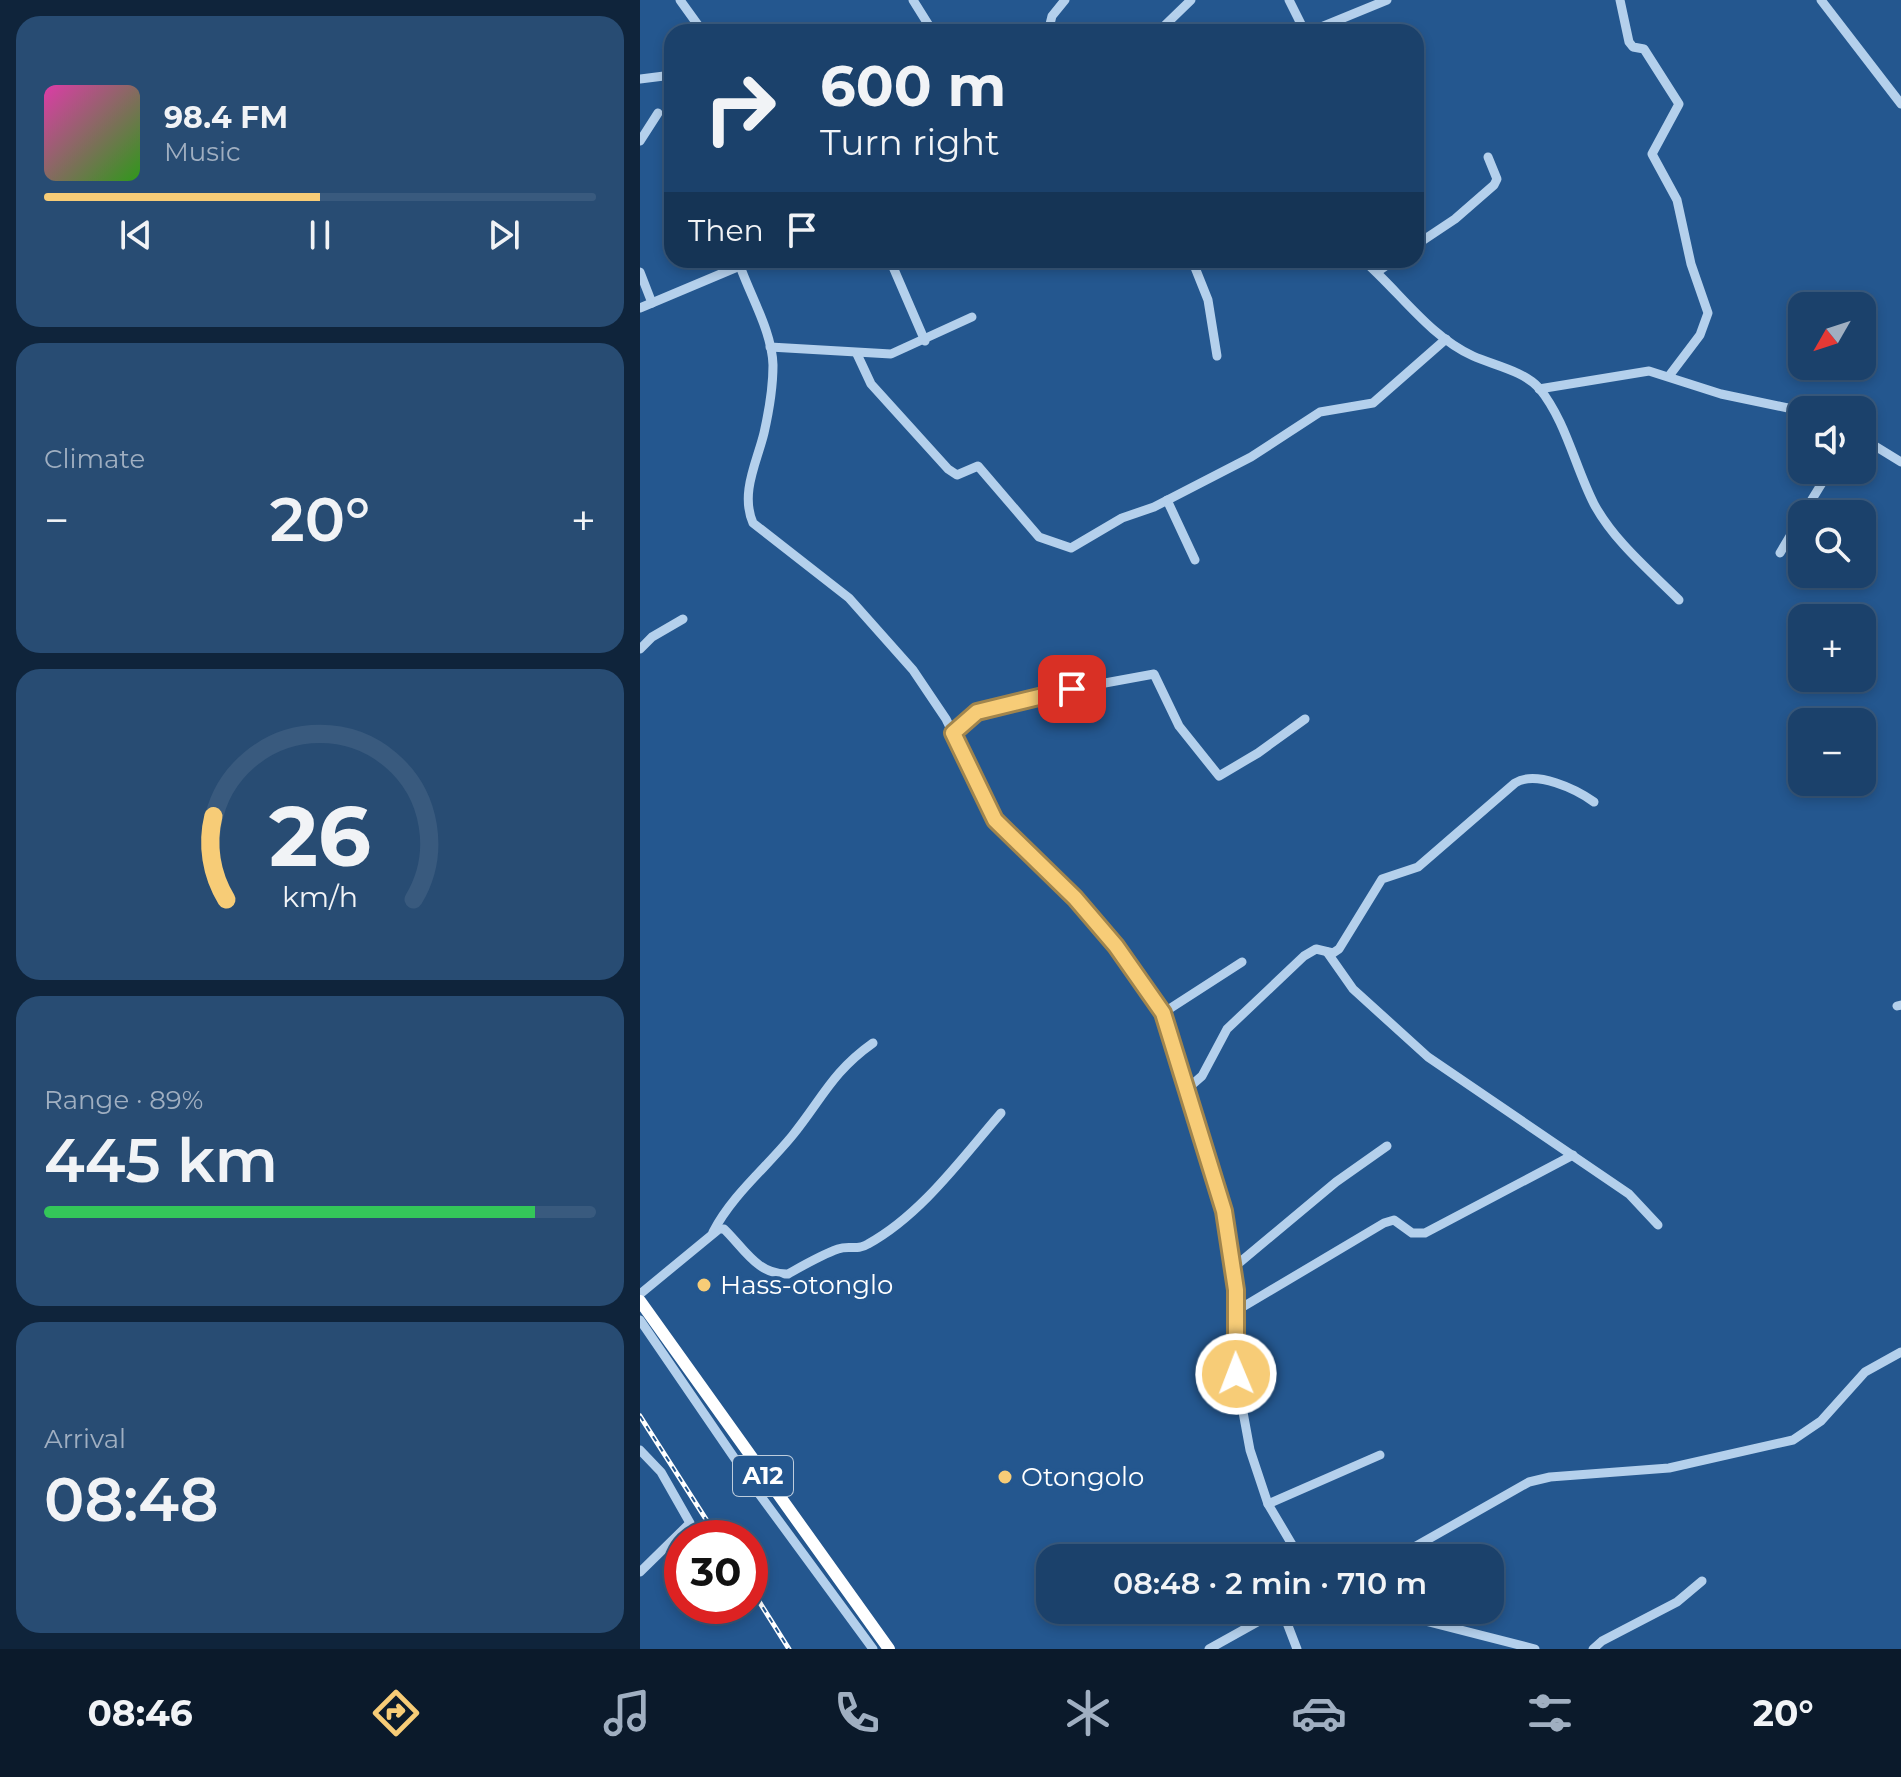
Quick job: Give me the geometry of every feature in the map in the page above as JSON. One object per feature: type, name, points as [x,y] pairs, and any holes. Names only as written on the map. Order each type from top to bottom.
[{"type":"highway","name":"A12","points":[[640,1301],[889,1649]]},
{"type":"street","points":[[680,0],[697,24]]},
{"type":"street","points":[[913,0],[928,24]]},
{"type":"street","points":[[1050,24],[1052,16],[1065,0]]},
{"type":"street","points":[[1166,24],[1191,0]]},
{"type":"street","points":[[1289,0],[1302,24]]},
{"type":"street","points":[[1327,24],[1387,0]]},
{"type":"street","points":[[1620,0],[1629,42],[1633,47],[1644,49],[1679,104],[1652,154],[1677,200],[1691,264],[1708,313],[1700,335],[1669,376]]},
{"type":"street","points":[[1821,0],[1901,104]]},
{"type":"street","points":[[640,79],[664,76]]},
{"type":"street","points":[[640,141],[649,122],[658,113]]},
{"type":"street","points":[[1424,239],[1494,185],[1496,175],[1488,157]]},
{"type":"street","points":[[640,308],[735,268]]},
{"type":"street","points":[[741,268],[770,347],[771,395],[747,504],[753,523],[849,598],[913,670],[953,733],[995,820],[1075,898],[1116,946],[1163,1013],[1218,1185],[1233,1268],[1236,1374],[1250,1450],[1268,1504],[1292,1544]]},
{"type":"street","points":[[893,268],[925,341]]},
{"type":"street","points":[[1195,268],[1208,300],[1217,356]]},
{"type":"street","points":[[1372,268],[1446,339],[1470,355],[1523,377],[1539,389],[1571,447],[1601,515],[1615,536],[1679,600]]},
{"type":"street","points":[[1377,272],[1383,268]]},
{"type":"street","points":[[640,272],[652,303]]},
{"type":"street","points":[[770,347],[891,354],[972,317]]},
{"type":"street","points":[[857,354],[871,384],[948,469],[957,475],[972,467],[982,469],[1039,537],[1071,548],[1122,518],[1167,500],[1251,457],[1320,412],[1373,403],[1446,339]]},
{"type":"street","points":[[1539,389],[1649,371],[1721,394],[1788,408]]},
{"type":"street","points":[[1876,447],[1901,462]]},
{"type":"street","points":[[1167,500],[1195,560]]},
{"type":"street","points":[[1780,553],[1788,539]]},
{"type":"street","points":[[640,649],[652,637],[683,619]]},
{"type":"street","points":[[953,733],[977,712],[1045,694],[1154,674],[1179,726],[1219,776],[1305,719]]},
{"type":"street","points":[[1187,1089],[1202,1076],[1227,1029],[1304,956],[1316,949],[1327,952],[1339,949],[1382,879],[1418,867],[1522,779],[1536,778],[1578,792],[1594,802]]},
{"type":"street","points":[[1327,952],[1353,989],[1428,1057],[1629,1194],[1658,1225]]},
{"type":"street","points":[[1163,1013],[1242,962]]},
{"type":"street","points":[[640,1294],[713,1232],[729,1202],[792,1136],[844,1064],[873,1043]]},
{"type":"street","points":[[713,1232],[724,1229],[757,1266],[780,1274],[788,1274],[839,1249],[857,1249],[867,1245],[893,1228],[940,1182],[1001,1113]]},
{"type":"street","points":[[1233,1268],[1336,1182],[1387,1146]]},
{"type":"street","points":[[1236,1311],[1384,1223],[1394,1220],[1412,1233],[1425,1233],[1573,1155]]},
{"type":"street","points":[[640,1320],[757,1491],[873,1649]]},
{"type":"street","points":[[1420,1544],[1529,1482],[1550,1477],[1669,1468],[1793,1440],[1821,1421],[1865,1372],[1901,1352]]},
{"type":"street","points":[[640,1450],[665,1477],[690,1523],[640,1572]]},
{"type":"street","points":[[1268,1504],[1380,1455]]},
{"type":"street","points":[[1593,1649],[1602,1641],[1677,1602],[1702,1581]]},
{"type":"street","points":[[1209,1649],[1255,1624]]},
{"type":"street","points":[[1287,1624],[1297,1649]]},
{"type":"street","points":[[1437,1624],[1535,1649]]},
{"type":"railway","points":[[640,1416],[706,1520]]},
{"type":"railway","points":[[768,1616],[789,1649]]},
{"type":"place","name":"Hass-otonglo","points":[[704,1285]]},
{"type":"place","name":"Otongolo","points":[[1005,1477]]},
{"type":"route","points":[[1072,689],[977,712],[973,719],[953,733],[995,820],[1075,898],[1116,946],[1163,1013],[1173,1037],[1224,1211],[1236,1290],[1236,1374]]}]
